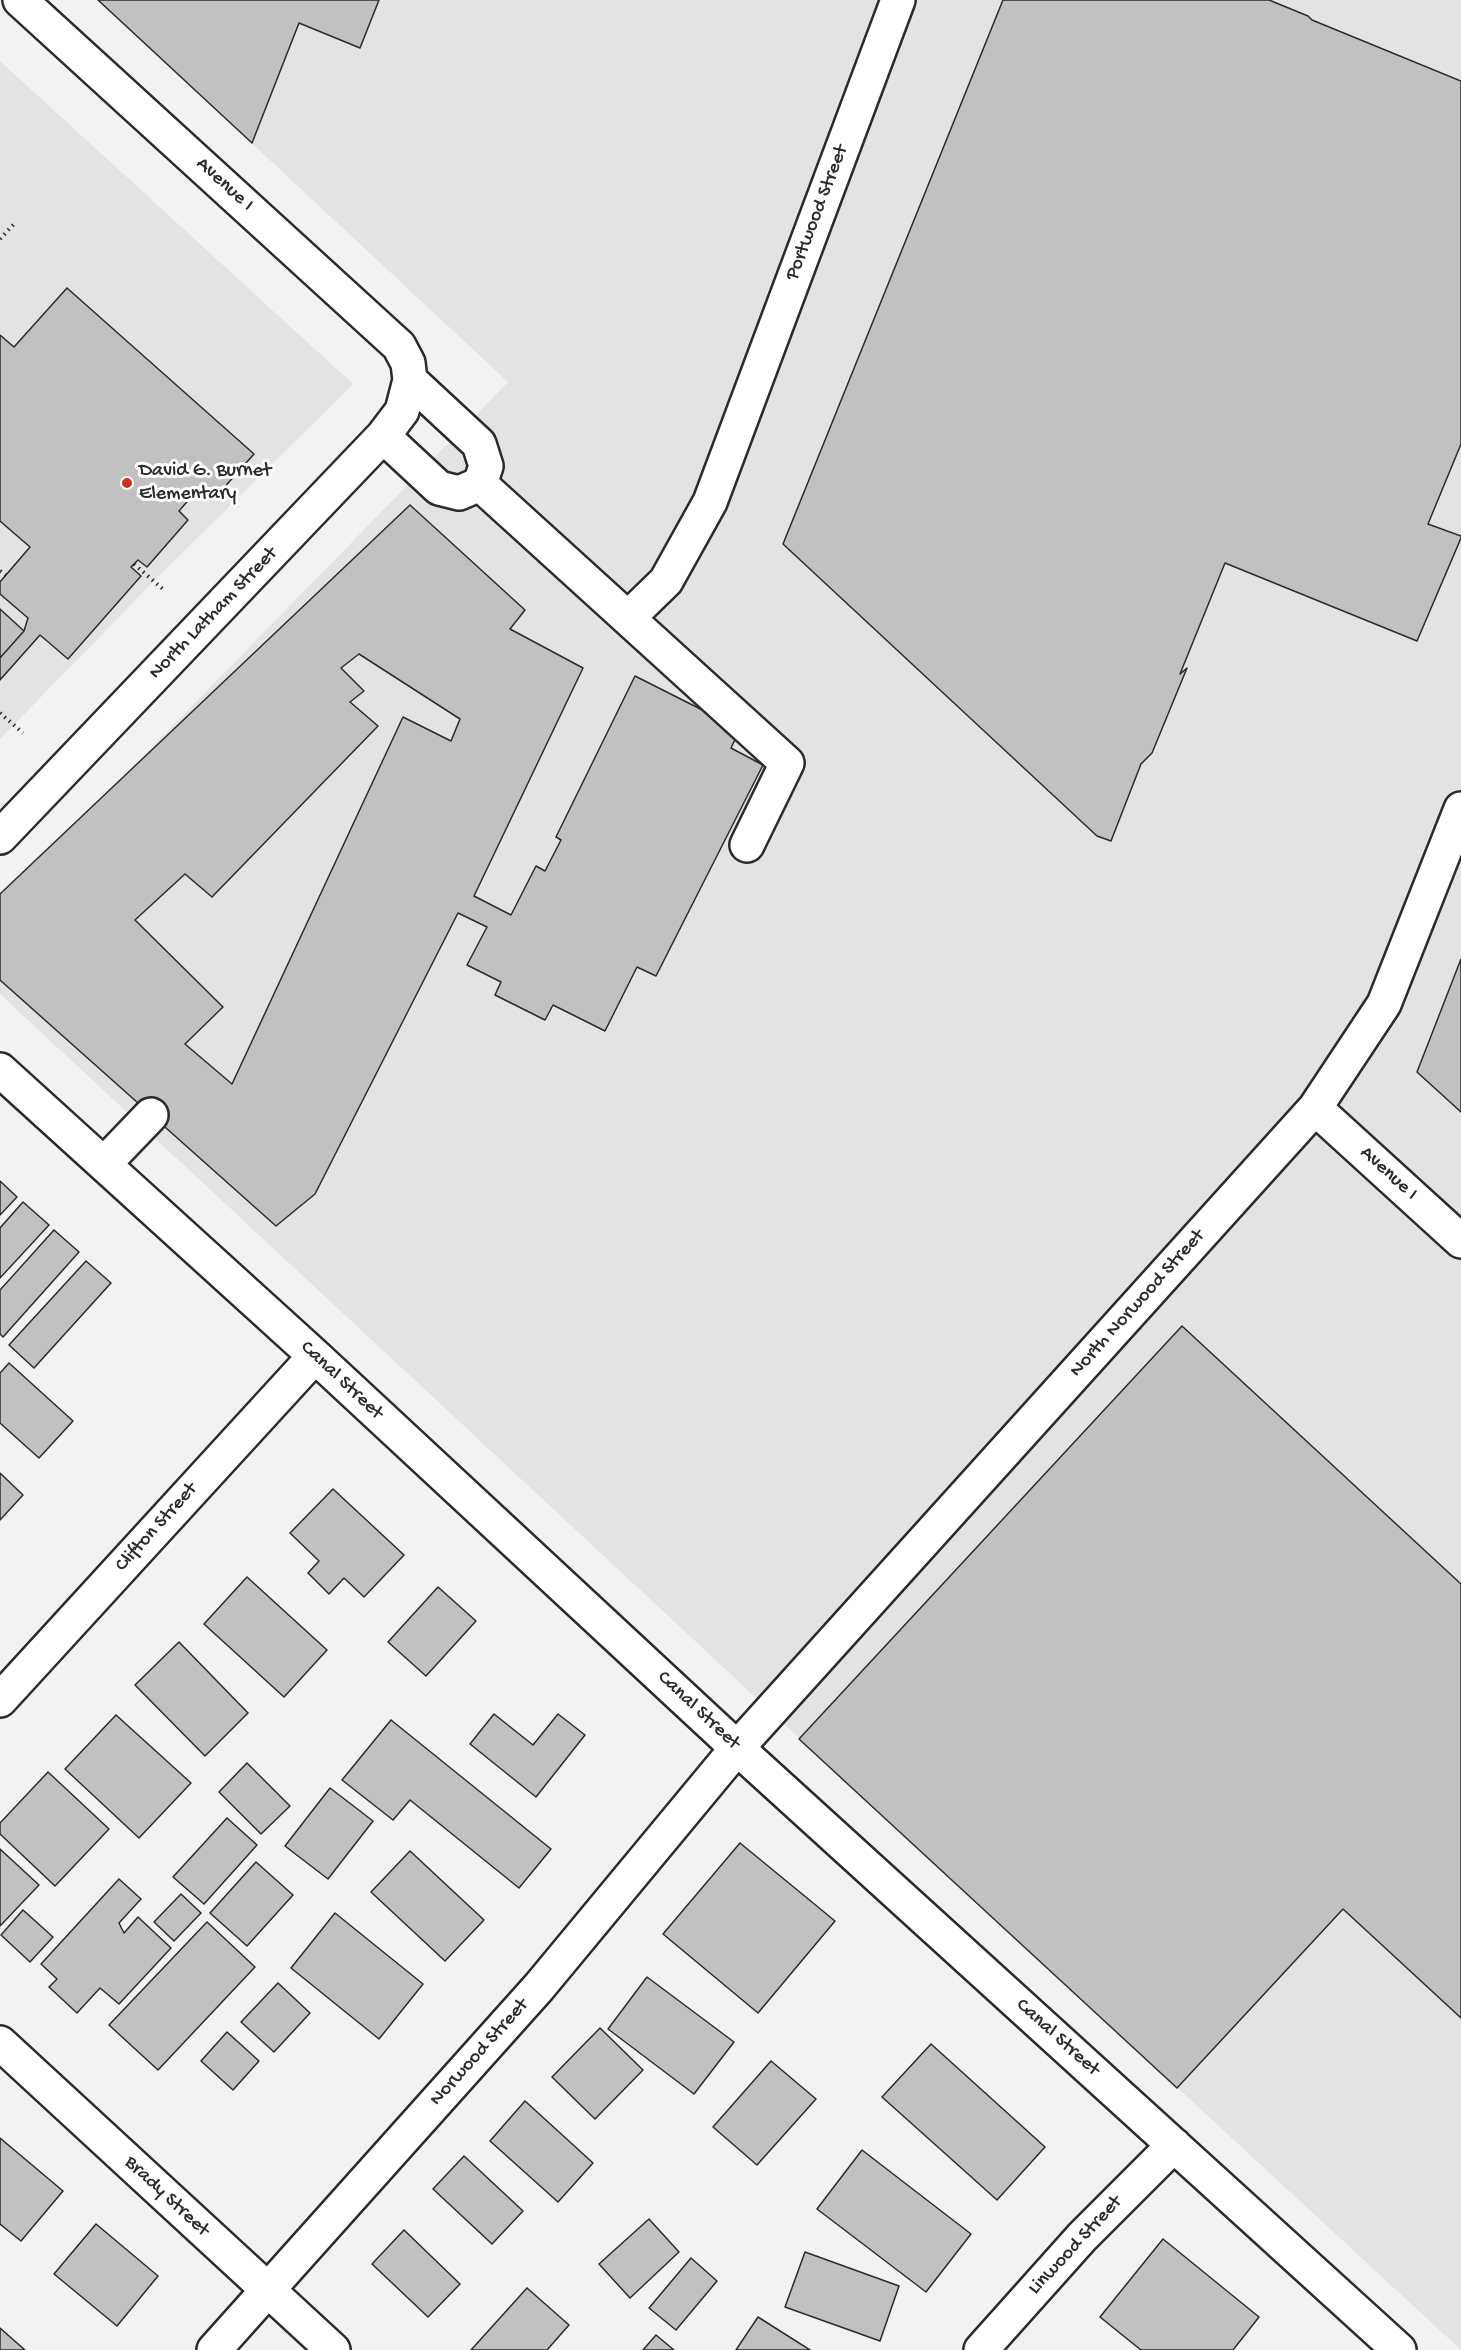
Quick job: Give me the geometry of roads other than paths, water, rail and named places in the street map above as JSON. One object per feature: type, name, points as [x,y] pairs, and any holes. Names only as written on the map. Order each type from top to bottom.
[{"type":"street","name":"Avenue I","points":[[20,0],[399,346],[408,363],[410,380]]},
{"type":"street","name":"Portwood Street","points":[[628,618],[666,581],[710,502],[898,0]]},
{"type":"street","name":"North Latham Street","points":[[0,837],[383,436],[402,411],[410,380]]},
{"type":"street","points":[[383,436],[439,488],[459,493],[480,484],[486,466],[480,444],[410,380]]},
{"type":"street","points":[[480,484],[787,763],[747,845]]},
{"type":"street","name":"North Norwood Street","points":[[737,1748],[1315,1108],[1384,1004],[1461,809]]},
{"type":"street","name":"Canal Street","points":[[0,1070],[315,1356],[737,1748],[1398,2350]]},
{"type":"street","name":"Avenue I","points":[[1315,1108],[1461,1241]]},
{"type":"street","points":[[104,1164],[151,1115]]},
{"type":"street","name":"Clifton Street","points":[[0,1700],[315,1356]]},
{"type":"street","name":"Norwood Street","points":[[214,2350],[539,1987],[737,1748]]},
{"type":"street","name":"Brady Street","points":[[0,2043],[333,2350]]},
{"type":"street","name":"Linwood Street","points":[[981,2350],[1082,2237],[1174,2145]]},
{"type":"place","name":"David G. Burnet Elementary","points":[[127,483]]}]
